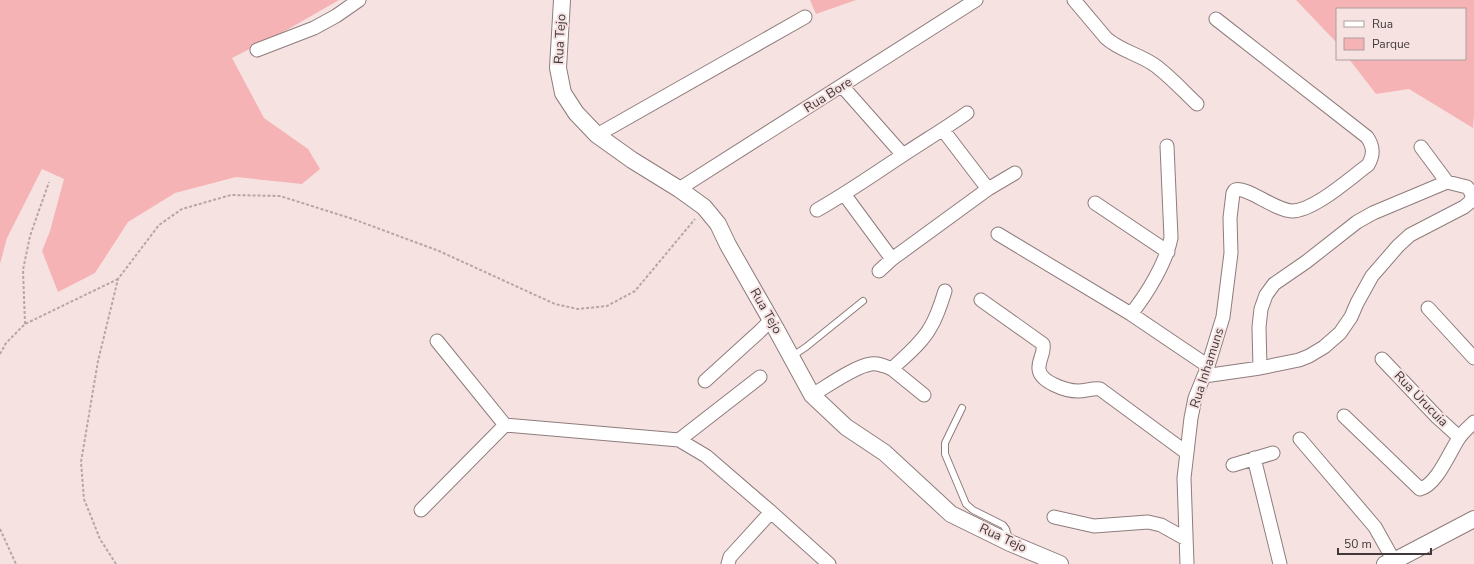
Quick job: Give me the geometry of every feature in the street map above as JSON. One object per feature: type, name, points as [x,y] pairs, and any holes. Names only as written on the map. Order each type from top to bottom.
[{"type":"street","points":[[257,50],[314,28],[336,16],[359,0]]},
{"type":"street","name":"Rua Tejo","points":[[562,0],[558,68],[563,93],[576,113],[597,135],[632,160],[679,189],[704,207],[718,224],[812,395],[846,427],[884,453],[951,514],[1010,543],[1060,564]]},
{"type":"street","points":[[1074,0],[1111,43],[1154,64],[1197,104]]},
{"type":"street","name":"Rua Bore","points":[[679,189],[842,86],[970,1]]},
{"type":"street","points":[[597,135],[805,17]]},
{"type":"street","name":"Rua Inhamuns","points":[[1187,564],[1184,478],[1195,398],[1206,371],[1223,317],[1231,252],[1231,197],[1235,190],[1242,189],[1279,209],[1292,211],[1302,209],[1316,203],[1368,165],[1372,159],[1373,152],[1372,144],[1367,137],[1216,19]]},
{"type":"street","points":[[842,86],[903,155]]},
{"type":"street","points":[[817,210],[944,130],[967,113]]},
{"type":"street","points":[[944,130],[988,189]]},
{"type":"street","points":[[1131,314],[1142,300],[1168,252],[1171,238],[1167,146]]},
{"type":"street","points":[[1422,147],[1447,182]]},
{"type":"street","points":[[879,271],[892,259],[988,189],[1015,173]]},
{"type":"street","points":[[998,234],[1131,314],[1206,371],[1260,368],[1309,356],[1324,347],[1340,333],[1352,317],[1357,303],[1372,276],[1398,246],[1410,235],[1464,207],[1470,202],[1472,197],[1471,192],[1467,187],[1447,182],[1374,213],[1357,222],[1306,262],[1274,284],[1266,295],[1261,309],[1259,327],[1260,368]]},
{"type":"street","points":[[844,194],[892,259]]},
{"type":"street","points":[[1095,203],[1168,252]]},
{"type":"street","points":[[892,369],[921,341],[930,328],[945,291]]},
{"type":"street","points":[[981,300],[1040,341],[1044,350],[1039,369],[1040,374],[1052,384],[1064,389],[1078,391],[1095,388],[1100,389],[1187,453]]},
{"type":"street","points":[[1428,308],[1474,358]]},
{"type":"street","points":[[705,381],[771,320]]},
{"type":"street","points":[[437,341],[505,425],[679,440],[706,456],[829,564]]},
{"type":"street","name":"Rua Urucuia","points":[[1382,359],[1437,417],[1459,437]]},
{"type":"street","points":[[812,395],[855,370],[869,364],[879,364],[892,369],[924,395]]},
{"type":"street","points":[[679,440],[760,377]]},
{"type":"street","name":"Rua Urucuia","points":[[1344,416],[1420,489],[1425,488],[1441,470],[1459,437],[1474,422]]},
{"type":"street","points":[[421,510],[505,425]]},
{"type":"street","points":[[1300,439],[1375,527],[1389,563],[1474,519]]},
{"type":"street","points":[[1233,465],[1273,453]]},
{"type":"street","points":[[1254,458],[1280,564]]},
{"type":"street","points":[[728,564],[730,557],[771,512]]},
{"type":"street","points":[[1054,517],[1094,526],[1148,522],[1155,523],[1186,539]]},
{"type":"lane","points":[[791,357],[806,347],[863,301]]},
{"type":"lane","points":[[962,408],[945,443],[945,454],[966,504],[973,510],[1003,525],[1006,529],[1010,543]]},
{"type":"path","points":[[25,324],[23,270],[30,236],[49,182]]},
{"type":"path","points":[[116,564],[100,539],[84,500],[80,462],[98,361],[118,279],[159,225],[182,209],[231,195],[280,196],[353,219],[439,251],[555,304],[578,309],[607,306],[634,291],[704,207]]},
{"type":"path","points":[[0,354],[6,343],[25,324],[118,279]]},
{"type":"path","points":[[0,529],[16,564]]},
{"type":"green space","points":[[0,0],[339,0],[285,31],[232,58],[264,118],[308,149],[320,169],[302,184],[236,177],[175,193],[128,222],[95,273],[58,292],[42,251],[50,231],[64,179],[42,169],[7,238],[0,264]]},
{"type":"green space","points":[[810,0],[856,0],[816,14]]},
{"type":"green space","points":[[1296,0],[1474,0],[1473,128],[1409,89],[1376,94],[1350,60],[1466,60],[1466,8],[1336,8],[1336,42]]}]
